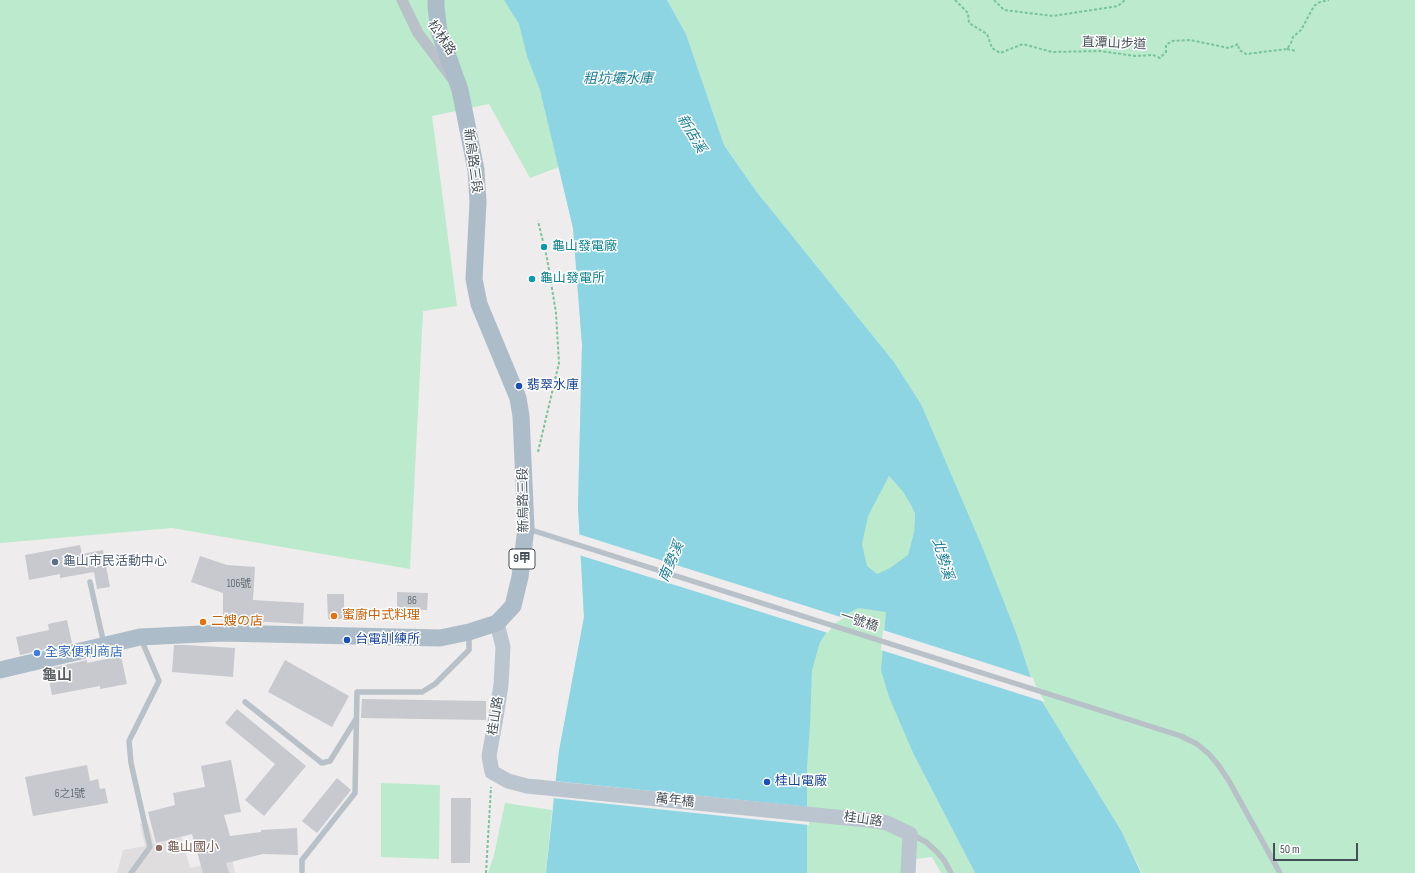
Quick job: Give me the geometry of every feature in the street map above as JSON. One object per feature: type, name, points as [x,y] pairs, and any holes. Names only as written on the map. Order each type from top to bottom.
[{"type":"main road","name":"新烏路三段","points":[[0,670],[140,637],[222,633],[440,638],[469,632],[497,623],[513,606],[520,577],[526,528],[522,416],[518,398],[478,304],[474,279],[478,202],[476,170],[460,90],[439,31],[436,0]]},
{"type":"street","name":"松林路","points":[[402,0],[418,32],[460,90]]},
{"type":"street","name":"桂山路","points":[[492,772],[489,756],[500,691],[503,647],[497,623]]},
{"type":"street","name":"萬年橋","points":[[492,772],[508,780],[527,786],[822,815]]},
{"type":"street","name":"桂山路","points":[[822,815],[887,823],[910,834]]},
{"type":"street","points":[[908,873],[910,834]]},
{"type":"lane","name":"一號橋","points":[[526,528],[1181,736],[1197,744],[1209,754],[1229,781],[1280,873]]},
{"type":"lane","points":[[90,582],[104,645]]},
{"type":"lane","points":[[302,871],[302,860],[355,793],[357,692],[422,692],[435,684],[470,650],[469,632]]},
{"type":"lane","points":[[131,873],[150,847],[131,763],[129,741],[159,681],[140,637]]},
{"type":"lane","points":[[245,702],[322,763],[330,761],[356,719]]},
{"type":"lane","points":[[910,834],[926,842],[936,851],[944,860],[951,873]]},
{"type":"path","name":"直潭山步道","points":[[955,0],[968,13],[969,23],[987,34],[992,48],[1000,53],[1023,44],[1052,52],[1100,51],[1136,56],[1153,55],[1160,58],[1166,52],[1166,45],[1172,41],[1190,40],[1229,48],[1238,44],[1239,50],[1246,54],[1287,49]]},
{"type":"path","points":[[994,0],[1004,10],[1053,16],[1118,6],[1125,0]]},
{"type":"path","points":[[1296,51],[1287,49],[1293,37],[1301,30],[1314,6],[1320,2],[1329,0]]},
{"type":"path","points":[[1009,50],[1012,47]]},
{"type":"path","points":[[537,454],[559,363],[556,313],[547,258],[538,221]]},
{"type":"path","points":[[486,873],[492,772]]},
{"type":"shaded area","name":"龜山國小","points":[[148,823],[155,844],[181,836],[190,868],[232,859],[235,873],[117,873],[123,850],[145,846],[140,824]]},
{"type":"green space","points":[[0,0],[567,0],[668,178],[552,810],[559,751],[584,617],[578,507],[582,345],[573,228],[559,167],[530,178],[489,104],[432,116],[457,306],[423,311],[410,569],[172,528],[0,543]]},
{"type":"green space","points":[[667,0],[1415,0],[1415,873],[1142,873],[1122,832],[1035,690],[1017,635],[921,404],[894,362],[756,191],[724,145],[686,34]]},
{"type":"green space","points":[[889,476],[903,492],[915,514],[914,532],[908,555],[914,755],[975,873],[941,873],[932,857],[914,859],[915,873],[625,873]]},
{"type":"green space","points":[[381,783],[440,785],[439,859],[381,857]]},
{"type":"green space","points":[[505,803],[552,810],[546,873],[488,873],[494,855]]},
{"type":"water","points":[[504,0],[667,0],[686,34],[724,145],[756,191],[894,362],[921,404],[981,544],[1017,635],[1035,690],[1122,832],[1141,873],[975,873],[914,755],[889,697],[881,670],[886,612],[858,608],[834,621],[820,642],[812,670],[807,767],[807,873],[546,873],[559,751],[584,617],[578,507],[582,345],[573,228],[540,90],[527,56],[519,24]],"holes":[[[889,476],[903,492],[915,514],[914,532],[908,555],[890,568],[877,574],[867,566],[862,544],[868,516]]]},
{"type":"pier","points":[[578,534],[844,618],[835,623],[828,633],[579,555]]},
{"type":"pier","points":[[883,630],[1033,678],[1037,689],[1045,702],[881,650]]},
{"type":"pier","points":[[554,781],[809,807],[809,825],[552,798]]},
{"type":"building","name":"龜山市民活動中心","points":[[80,545],[82,554],[103,550],[110,587],[97,589],[94,572],[60,578],[60,574],[29,580],[25,555]]},
{"type":"building","points":[[200,556],[227,565],[255,567],[253,600],[304,603],[303,624],[250,621],[250,624],[223,623],[223,593],[191,582]]},
{"type":"building","points":[[397,592],[428,593],[427,610],[397,609]]},
{"type":"building","points":[[327,594],[344,594],[344,619],[328,619]]},
{"type":"building","points":[[67,620],[72,643],[20,655],[16,637],[49,630],[48,624]]},
{"type":"building","points":[[174,645],[235,648],[233,677],[172,672]]},
{"type":"building","points":[[121,656],[127,684],[100,689],[100,686],[52,695],[47,669],[87,660],[87,663]]},
{"type":"building","points":[[285,660],[349,696],[332,727],[268,692]]},
{"type":"building","points":[[362,699],[486,701],[486,720],[361,718]]},
{"type":"building","points":[[237,709],[306,766],[264,816],[245,800],[275,764],[225,723]]},
{"type":"building","points":[[231,760],[241,812],[224,815],[230,836],[261,832],[261,830],[297,828],[298,855],[263,854],[226,863],[229,873],[203,873],[192,834],[156,843],[148,812],[175,805],[173,793],[205,787],[201,766]]},
{"type":"building","points":[[87,765],[90,781],[98,779],[100,789],[105,788],[108,803],[33,816],[25,777]]},
{"type":"building","points":[[337,778],[351,790],[317,833],[302,821]]},
{"type":"building","points":[[451,798],[471,798],[470,863],[451,863]]},
{"type":"place","name":"龜山發電廠","points":[[544,247]]},
{"type":"place","name":"龜山發電所","points":[[532,279]]},
{"type":"place","name":"翡翠水庫","points":[[519,386]]},
{"type":"place","name":"龜山市民活動中心","points":[[55,562]]},
{"type":"place","name":"蜜廚中式料理","points":[[334,616]]},
{"type":"place","name":"二嫂の店","points":[[203,622]]},
{"type":"place","name":"台電訓練所","points":[[347,640]]},
{"type":"place","name":"全家便利商店","points":[[37,653]]},
{"type":"place","name":"桂山電廠","points":[[767,782]]},
{"type":"place","name":"龜山國小","points":[[159,848]]},
{"type":"district","name":"龜山","points":[[57,676]]},
{"type":"water label","name":"粗坑壩水庫","points":[[618,79]]},
{"type":"water label","name":"新店溪","points":[[691,134]]},
{"type":"water label","name":"北勢溪","points":[[942,559]]},
{"type":"water label","name":"南勢溪","points":[[672,562]]}]
